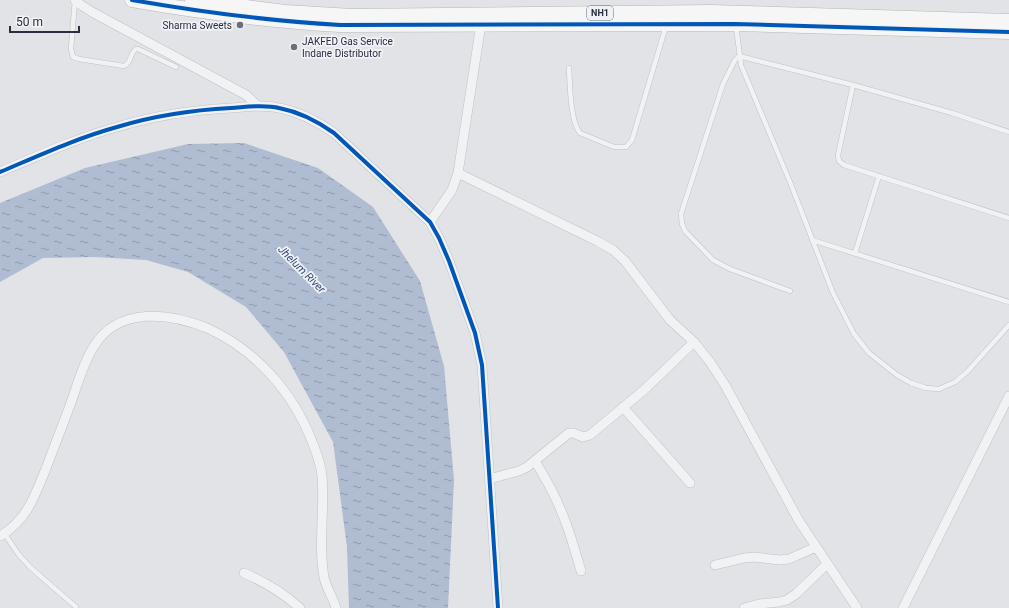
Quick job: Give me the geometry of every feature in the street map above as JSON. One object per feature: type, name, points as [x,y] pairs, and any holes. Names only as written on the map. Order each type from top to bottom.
[{"type":"highway","name":"NH1","points":[[132,0],[352,16],[1009,21]]},
{"type":"highway","name":"NH1","points":[[192,0],[225,6],[286,22],[340,25],[482,24],[667,18]]},
{"type":"highway","name":"NH1","points":[[736,18],[1009,32]]},
{"type":"street","points":[[75,0],[80,5],[92,12],[246,95],[258,106]]},
{"type":"street","points":[[430,222],[452,190],[458,173],[482,24]]},
{"type":"street","points":[[0,172],[79,140],[116,127],[164,115],[215,108],[258,106],[278,107],[296,112],[317,122],[340,138],[430,222],[439,238],[451,267],[475,333],[482,365],[486,401],[489,479],[498,608]]},
{"type":"street","points":[[458,173],[613,250],[625,261],[635,272],[670,320],[694,342],[710,362],[725,385],[799,521],[857,608]]},
{"type":"street","points":[[2,534],[16,524],[34,499],[80,376],[94,345],[103,334],[128,320],[143,316],[160,316],[180,320],[224,336],[244,349],[263,366],[280,385],[295,406],[308,429],[321,469],[322,567],[326,587],[336,608]]},
{"type":"street","points":[[489,479],[519,471],[535,461],[569,434],[573,433],[583,437],[590,435],[644,390],[694,342]]},
{"type":"street","points":[[903,608],[1009,396]]},
{"type":"street","points":[[623,407],[690,483]]},
{"type":"street","points":[[535,461],[552,491],[563,515],[573,541],[581,570]]},
{"type":"street","points":[[715,565],[754,557],[780,560],[789,559],[816,547]]},
{"type":"street","points":[[744,608],[787,600],[796,594],[827,564]]},
{"type":"street","points":[[244,573],[263,581],[278,590],[300,608]]},
{"type":"lane","points":[[75,0],[71,49],[73,57],[124,66],[129,62],[132,52],[138,49],[176,67]]},
{"type":"lane","points":[[569,68],[574,121],[577,130],[580,133],[614,147],[626,147],[632,140],[667,18]]},
{"type":"lane","points":[[736,18],[741,65],[833,293],[858,339],[869,353],[897,375],[911,383],[926,388],[939,389],[955,382],[967,372],[1009,325]]},
{"type":"lane","points":[[739,56],[853,85],[952,113],[1009,132]]},
{"type":"lane","points":[[739,56],[735,60],[723,84],[681,214],[682,224],[685,231],[713,260],[730,269],[790,291]]},
{"type":"lane","points":[[853,85],[838,155],[839,161],[844,165],[1009,218]]},
{"type":"lane","points":[[855,253],[879,176]]},
{"type":"lane","points":[[812,240],[1009,302]]},
{"type":"lane","points":[[2,534],[31,568],[76,608]]},
{"type":"water","name":"Jhelum River","points":[[244,143],[318,168],[373,207],[420,281],[444,366],[454,480],[448,608],[349,608],[347,547],[333,442],[284,352],[246,307],[188,272],[146,260],[95,257],[43,258],[0,282],[0,203],[85,168],[188,144]]},
{"type":"cycle path","points":[[132,0],[236,16],[340,25],[735,24],[1009,32]]},
{"type":"cycle path","points":[[0,172],[102,131],[173,114],[202,110],[255,106],[273,107],[301,115],[315,121],[334,133],[430,222],[449,261],[475,333],[482,365],[498,608]]},
{"type":"place","name":"Sharma Sweets","points":[[240,25]]},
{"type":"place","name":"JAKFED Gas Service Indane Distributor","points":[[294,47]]}]
